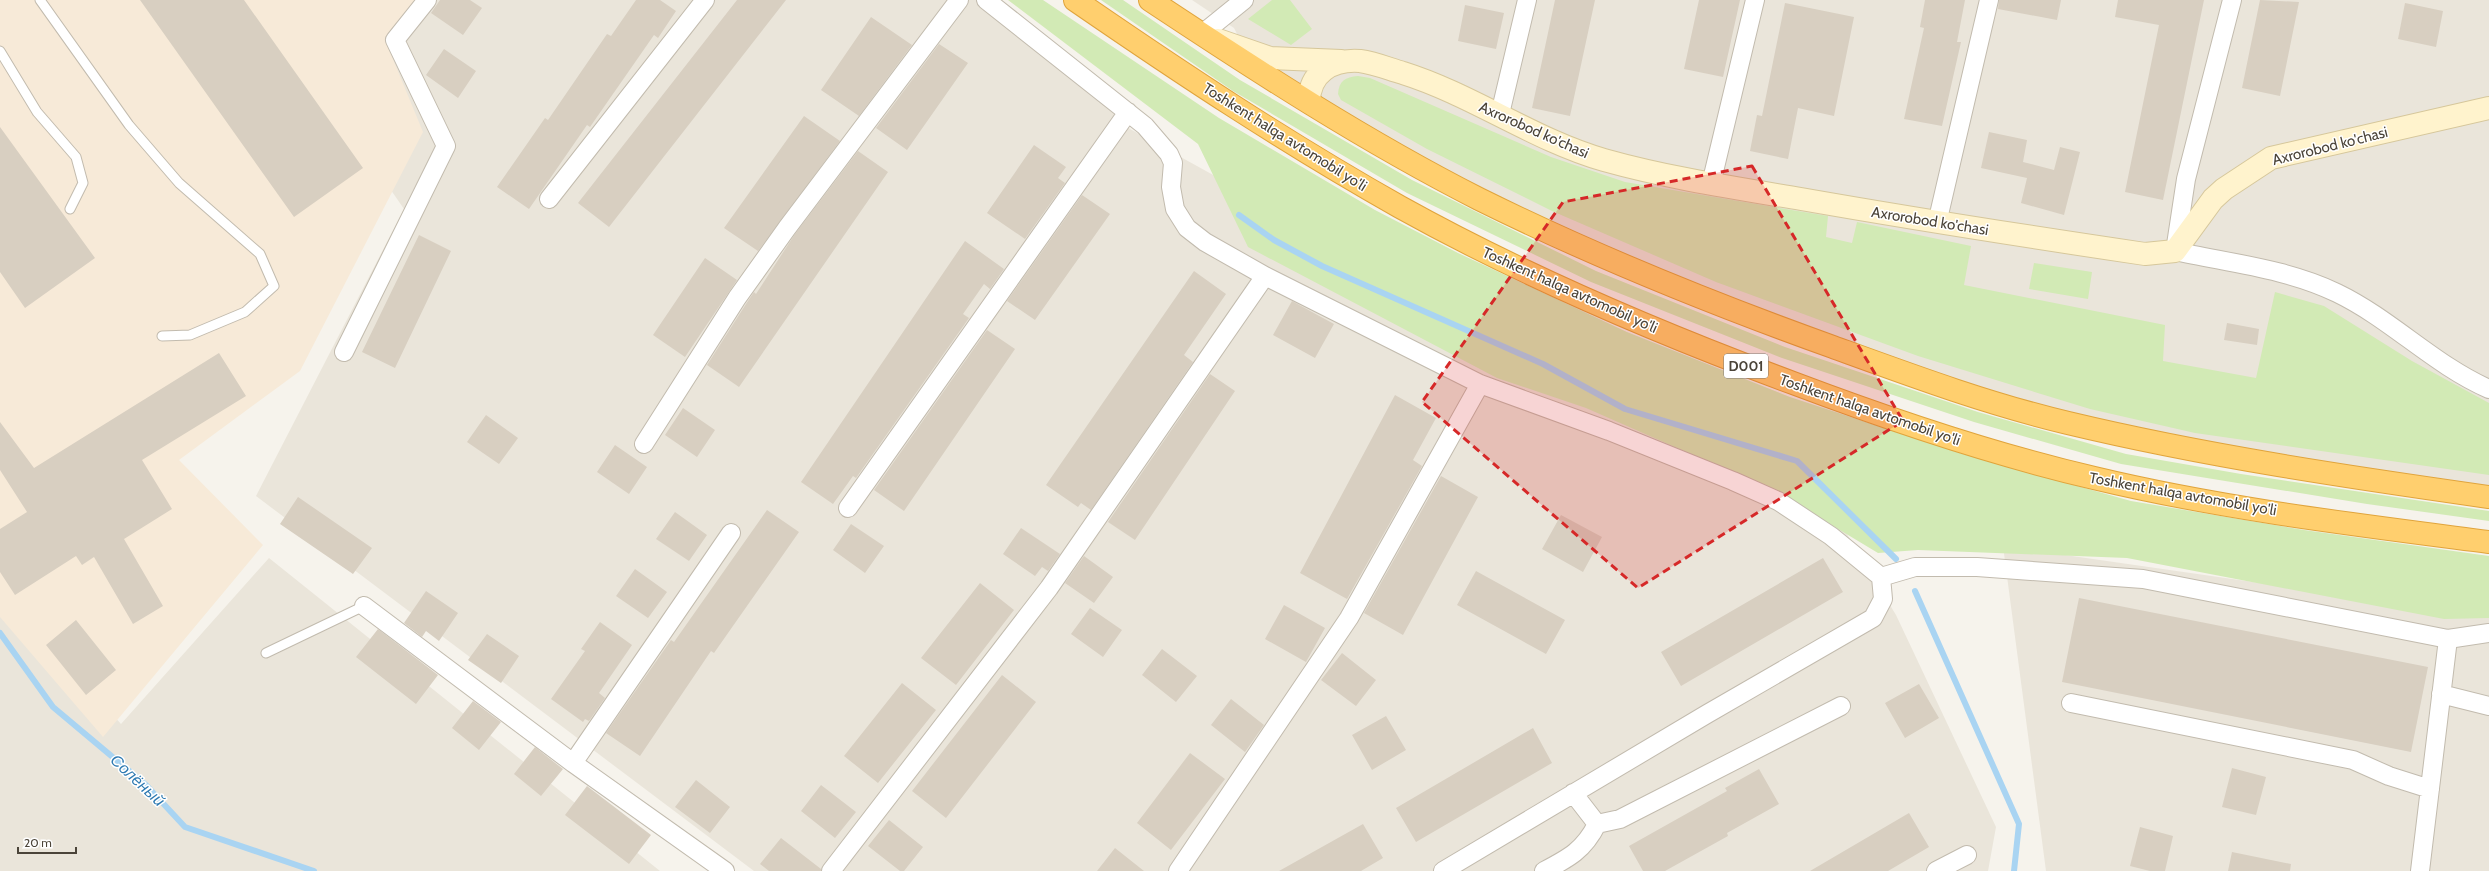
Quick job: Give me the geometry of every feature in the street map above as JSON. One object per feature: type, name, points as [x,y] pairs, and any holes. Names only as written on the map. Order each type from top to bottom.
[{"type":"highway","name":"Toshkent halqa avtomobil yo'li","points":[[1075,0],[1232,106],[1329,166],[1414,214],[1552,285],[1619,315],[1758,370],[1926,430],[2090,478],[2191,498],[2489,542]]},
{"type":"highway","points":[[1150,0],[1309,102],[1475,196],[1590,252],[1707,300],[1946,387],[2067,423],[2154,442],[2318,473],[2489,497]]},
{"type":"street","points":[[344,352],[446,146],[395,40],[427,0]]},
{"type":"street","points":[[549,199],[705,0]]},
{"type":"street","points":[[644,444],[737,298],[787,228],[959,0]]},
{"type":"street","points":[[986,0],[1145,126],[1170,154],[1172,163],[1172,197],[1175,209],[1187,228],[1205,242],[1265,276],[1480,384],[1609,431],[1733,481],[1778,501],[1831,536],[1881,577],[1883,599],[1873,618],[1573,793],[1443,871]]},
{"type":"street","points":[[1202,34],[1244,0]]},
{"type":"street","points":[[1500,114],[1528,0]]},
{"type":"street","points":[[1711,184],[1755,0]]},
{"type":"street","points":[[1937,223],[1989,0]]},
{"type":"street","points":[[2232,0],[2186,179],[2176,251],[2302,279],[2338,293],[2379,318],[2452,368],[2489,389]]},
{"type":"street","name":"Axrorobod ko'chasi","points":[[1202,34],[1270,58],[1348,61],[1374,64],[1424,80],[1500,114],[1553,141],[1590,156],[1630,167],[1711,184],[1937,223],[2145,254],[2176,251],[2213,199],[2224,189],[2272,158],[2489,108]]},
{"type":"street","name":"Axrorobod ko'chasi","points":[[1309,102],[1310,86],[1316,76],[1338,64],[1348,61]]},
{"type":"street","points":[[848,508],[1128,112]]},
{"type":"street","points":[[831,871],[1049,588],[1265,276]]},
{"type":"street","points":[[1178,871],[1349,618],[1480,384]]},
{"type":"street","points":[[574,763],[731,532]]},
{"type":"street","points":[[1881,577],[1915,567],[1977,567],[2143,579],[2448,639],[2489,633]]},
{"type":"street","points":[[364,606],[574,763],[725,871]]},
{"type":"street","points":[[2421,871],[2448,639]]},
{"type":"street","points":[[2441,694],[2489,706]]},
{"type":"street","points":[[2071,703],[2353,760],[2389,776],[2430,789]]},
{"type":"street","points":[[1597,824],[1620,820],[1841,706]]},
{"type":"street","points":[[1573,793],[1597,824]]},
{"type":"street","points":[[1544,871],[1574,854],[1591,836],[1597,824]]},
{"type":"street","points":[[1936,871],[1967,854]]},
{"type":"lane","points":[[40,0],[129,125],[179,183],[260,254],[274,286],[245,312],[190,335],[162,336]]},
{"type":"lane","points":[[0,51],[37,112],[76,156],[83,183],[70,209]]},
{"type":"lane","points":[[266,653],[364,606]]},
{"type":"highlighted area","points":[[1752,166],[1903,421],[1638,588],[1422,402],[1563,202]]},
{"type":"shaded area","points":[[0,0],[417,0],[385,40],[423,132],[300,371],[179,460],[263,545],[103,737],[0,617]]},
{"type":"shaded area","points":[[260,0],[993,0],[1130,129],[1839,521],[1896,615],[1996,827],[1988,871],[754,871],[256,496],[404,209]]},
{"type":"shaded area","points":[[1192,0],[2489,0],[2489,493],[2067,423],[1648,277],[1255,69],[1234,28]]},
{"type":"shaded area","points":[[2003,546],[2489,616],[2489,871],[2046,871]]},
{"type":"shaded area","points":[[269,558],[660,871],[0,871],[0,590],[121,724]]},
{"type":"green space","points":[[1008,0],[1043,0],[1219,118],[1375,210],[1458,253],[1627,332],[1790,397],[1960,453],[2131,501],[2304,530],[2489,556],[2489,618],[2444,619],[2127,558],[1918,550],[1878,553],[1775,491],[1586,408],[1497,378],[1248,247],[1198,144]]},
{"type":"green space","points":[[1101,0],[1123,0],[1240,80],[1412,180],[1596,271],[1785,347],[1978,412],[2126,454],[2241,474],[2489,511],[2489,521],[2367,504],[2121,464],[1974,422],[1782,358],[1591,282],[1407,193],[1233,91]]},
{"type":"green space","points":[[1272,0],[1290,0],[1312,29],[1291,45],[1248,19]]},
{"type":"green space","points":[[1358,76],[1370,78],[1551,157],[1625,182],[1828,216],[1826,237],[1852,243],[1857,222],[1971,246],[1964,285],[2165,325],[2163,361],[2256,378],[2275,292],[2324,306],[2412,361],[2489,403],[2489,475],[2195,433],[2090,409],[1918,356],[1716,282],[1552,211],[1427,149],[1341,100],[1338,94],[1341,83],[1350,77]]},
{"type":"green space","points":[[2034,263],[2092,272],[2088,299],[2029,289]]},
{"type":"building","points":[[140,0],[244,0],[363,168],[294,217]]},
{"type":"building","points":[[440,0],[470,0],[482,8],[463,35],[431,13]]},
{"type":"building","points":[[636,0],[660,0],[676,11],[658,38],[654,35],[590,127],[587,125],[529,209],[497,187],[545,118],[548,120],[607,34],[611,36]]},
{"type":"building","points":[[737,0],[786,0],[609,227],[578,203]]},
{"type":"building","points":[[1555,0],[1595,0],[1570,116],[1532,108]]},
{"type":"building","points":[[1699,0],[1740,0],[1723,77],[1684,69]]},
{"type":"building","points":[[1925,0],[1965,0],[1957,42],[1961,42],[1942,126],[1904,119],[1924,28],[1920,27]]},
{"type":"building","points":[[1999,0],[2061,0],[2057,20],[1998,9]]},
{"type":"building","points":[[2118,0],[2204,0],[2163,200],[2125,192],[2159,25],[2115,17]]},
{"type":"building","points":[[2260,0],[2299,2],[2280,96],[2242,88]]},
{"type":"building","points":[[1785,3],[1854,17],[1834,116],[1798,108],[1788,159],[1750,151],[1757,115],[1762,116]]},
{"type":"building","points":[[2405,3],[2443,11],[2436,47],[2398,39]]},
{"type":"building","points":[[1465,5],[1504,13],[1496,49],[1458,41]]},
{"type":"building","points":[[871,17],[912,45],[859,116],[821,90]]},
{"type":"building","points":[[939,44],[968,63],[907,150],[876,128]]},
{"type":"building","points":[[444,49],[476,71],[458,98],[426,75]]},
{"type":"building","points":[[804,116],[840,141],[758,251],[724,228]]},
{"type":"building","points":[[0,127],[95,258],[25,308],[0,272]]},
{"type":"building","points":[[1989,132],[2027,140],[2023,162],[2054,170],[2060,147],[2080,152],[2064,215],[2021,203],[2027,178],[1981,168]]},
{"type":"building","points":[[1034,145],[1066,167],[1058,178],[1065,183],[1025,239],[987,213]]},
{"type":"building","points":[[858,151],[888,172],[739,387],[707,365],[754,292],[756,294],[795,234]]},
{"type":"building","points":[[1082,195],[1110,214],[1035,320],[1007,301]]},
{"type":"building","points":[[419,235],[451,251],[395,368],[362,352]]},
{"type":"building","points":[[965,241],[1004,269],[990,289],[984,284],[963,314],[969,318],[856,478],[853,476],[833,504],[801,482]]},
{"type":"building","points":[[705,258],[737,280],[685,357],[653,335]]},
{"type":"building","points":[[1194,271],[1226,294],[1184,355],[1193,362],[1091,510],[1081,503],[1078,507],[1046,485]]},
{"type":"building","points":[[1292,301],[1334,324],[1315,358],[1273,335]]},
{"type":"building","points":[[2227,323],[2259,329],[2257,345],[2224,340]]},
{"type":"building","points":[[987,330],[1015,349],[904,511],[874,490]]},
{"type":"building","points":[[219,353],[246,396],[142,460],[172,509],[124,539],[163,606],[133,624],[94,557],[82,565],[76,556],[15,595],[0,572],[0,529],[27,512],[0,470],[0,422],[34,468]]},
{"type":"building","points":[[1210,374],[1235,391],[1135,540],[1108,522]]},
{"type":"building","points":[[1395,395],[1436,418],[1413,460],[1422,466],[1347,599],[1300,573]]},
{"type":"building","points":[[683,408],[715,430],[697,457],[665,435]]},
{"type":"building","points":[[486,415],[518,438],[499,464],[467,442]]},
{"type":"building","points":[[615,445],[647,467],[629,494],[597,472]]},
{"type":"building","points":[[1441,476],[1478,497],[1403,635],[1364,613]]},
{"type":"building","points":[[298,497],[372,548],[353,574],[280,524]]},
{"type":"building","points":[[767,510],[799,532],[714,653],[711,651],[640,756],[606,733],[671,640],[674,642]]},
{"type":"building","points":[[675,512],[707,535],[689,561],[656,539]]},
{"type":"building","points":[[1561,515],[1602,537],[1583,572],[1542,549]]},
{"type":"building","points":[[851,524],[884,546],[865,573],[833,550]]},
{"type":"building","points":[[1021,528],[1060,554],[1048,571],[1042,567],[1035,576],[1003,554]]},
{"type":"building","points":[[1084,556],[1113,577],[1094,603],[1065,583]]},
{"type":"building","points":[[1823,558],[1843,592],[1681,686],[1661,652]]},
{"type":"building","points":[[635,569],[667,592],[648,618],[616,596]]},
{"type":"building","points":[[1476,571],[1565,620],[1546,654],[1457,605]]},
{"type":"building","points":[[980,583],[1014,610],[956,685],[921,658]]},
{"type":"building","points":[[426,591],[458,613],[439,641],[426,631],[422,637],[404,623]]},
{"type":"building","points":[[2079,598],[2428,667],[2411,752],[2062,682]]},
{"type":"building","points":[[1284,605],[1325,628],[1306,662],[1265,639]]},
{"type":"building","points":[[1090,608],[1122,630],[1103,657],[1071,634]]},
{"type":"building","points":[[76,620],[116,670],[86,695],[46,645]]},
{"type":"building","points":[[600,622],[632,645],[599,693],[605,698],[589,721],[585,719],[583,722],[551,699],[585,651],[581,649]]},
{"type":"building","points":[[378,629],[438,675],[416,704],[356,657]]},
{"type":"building","points":[[487,634],[519,656],[501,683],[468,660]]},
{"type":"building","points":[[1162,649],[1197,676],[1176,702],[1142,675]]},
{"type":"building","points":[[1342,653],[1376,680],[1356,706],[1321,680]]},
{"type":"building","points":[[1002,675],[1036,702],[946,818],[912,791]]},
{"type":"building","points":[[902,683],[936,710],[878,783],[844,756]]},
{"type":"building","points":[[1919,684],[1939,718],[1905,738],[1885,703]]},
{"type":"building","points":[[1231,699],[1264,725],[1245,752],[1211,725]]},
{"type":"building","points":[[473,701],[501,722],[479,750],[452,728]]},
{"type":"building","points":[[1386,716],[1406,750],[1372,770],[1352,735]]},
{"type":"building","points":[[1533,728],[1552,763],[1416,842],[1396,808]]},
{"type":"building","points":[[535,747],[563,769],[541,796],[514,774]]},
{"type":"building","points":[[1190,753],[1225,779],[1171,850],[1137,823]]},
{"type":"building","points":[[2232,768],[2266,777],[2256,815],[2222,807]]},
{"type":"building","points":[[1759,769],[1779,804],[1727,833],[1728,836],[1665,871],[1643,871],[1629,846],[1727,791],[1725,788]]},
{"type":"building","points":[[696,780],[730,807],[710,833],[675,807]]},
{"type":"building","points":[[821,785],[856,812],[835,838],[801,811]]},
{"type":"building","points":[[587,786],[651,835],[629,864],[565,815]]},
{"type":"building","points":[[1909,813],[1929,847],[1888,871],[1810,871]]},
{"type":"building","points":[[889,820],[923,847],[904,871],[900,871],[868,846]]},
{"type":"building","points":[[1363,824],[1383,858],[1361,871],[1279,871]]},
{"type":"building","points":[[2140,827],[2173,836],[2165,871],[2150,871],[2130,866]]},
{"type":"building","points":[[781,838],[821,869],[821,871],[769,871],[760,864]]},
{"type":"building","points":[[1115,848],[1144,871],[1097,871]]},
{"type":"building","points":[[2232,852],[2291,864],[2290,871],[2228,871]]},
{"type":"waterway","points":[[1239,215],[1274,240],[1322,266],[1543,364],[1625,409],[1797,461],[1896,559]]},
{"type":"waterway","points":[[1915,591],[2019,824],[2014,871]]},
{"type":"waterway","name":"Солёный","points":[[0,633],[53,707],[146,785],[185,827],[314,871]]}]
